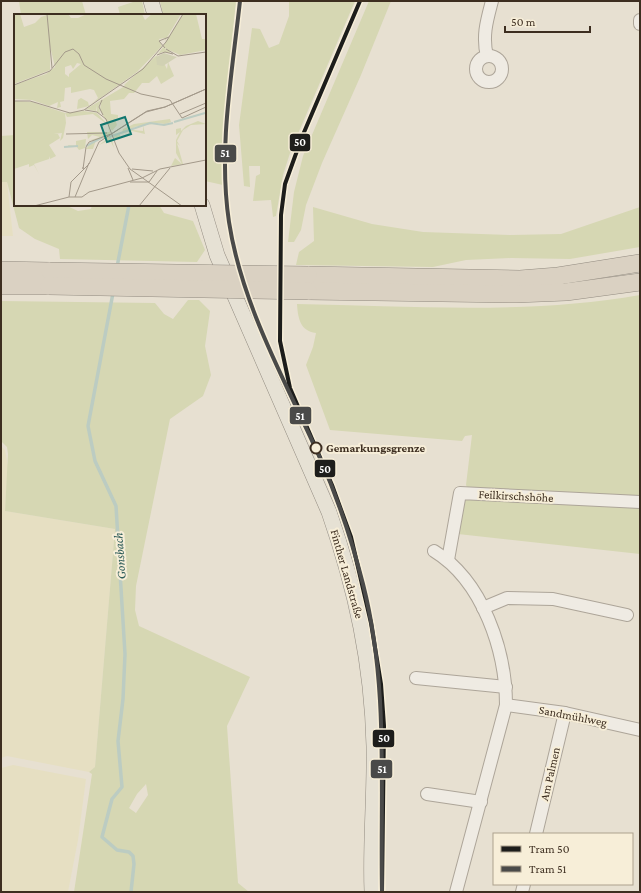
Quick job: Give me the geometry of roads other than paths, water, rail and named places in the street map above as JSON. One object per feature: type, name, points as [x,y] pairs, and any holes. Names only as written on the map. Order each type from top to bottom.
[{"type":"highway","points":[[1,286],[49,279],[308,283],[520,279],[558,276],[640,263]]},
{"type":"highway","points":[[1,270],[49,279]]},
{"type":"highway","points":[[308,283],[516,294],[566,292],[640,282]]},
{"type":"main road","points":[[152,1],[155,14]]},
{"type":"main road","name":"Finther Landstraße","points":[[202,206],[217,254],[326,503],[343,554],[358,609],[368,669],[374,747],[372,892]]},
{"type":"street","points":[[487,56],[484,43],[484,32],[492,1]]},
{"type":"street","name":"Feilkirschshöhe","points":[[448,560],[460,493],[640,502]]},
{"type":"street","points":[[434,551],[448,560],[460,572],[483,608],[498,645],[506,687],[506,705],[456,892]]},
{"type":"street","points":[[483,608],[507,598],[553,599],[627,615]]},
{"type":"street","points":[[416,678],[506,687]]},
{"type":"street","name":"Sandmühlweg","points":[[506,705],[565,713],[640,730]]},
{"type":"street","name":"Am Palmen","points":[[536,833],[565,713]]},
{"type":"street","points":[[427,794],[481,802]]},
{"type":"waterway","name":"Gonsbach","points":[[117,267],[129,206]]},
{"type":"waterway","name":"Gonsbach","points":[[113,293],[88,426],[95,461],[116,506],[125,654],[123,699],[118,741],[122,787],[112,799],[102,837],[117,850],[129,852],[133,856],[134,864],[131,892]]},
{"type":"tram line","name":"51","points":[[240,1],[227,112],[225,167],[229,222],[235,253],[255,314],[327,473],[344,520],[363,584],[377,661],[380,699],[382,738],[382,892]]},
{"type":"tram line","name":"50","points":[[360,1],[302,137],[285,184],[281,215],[280,341],[290,388],[332,485],[351,537],[371,623],[381,684],[384,726],[382,892]]},
{"type":"place","name":"Gemarkungsgrenze","points":[[316,448]]}]
